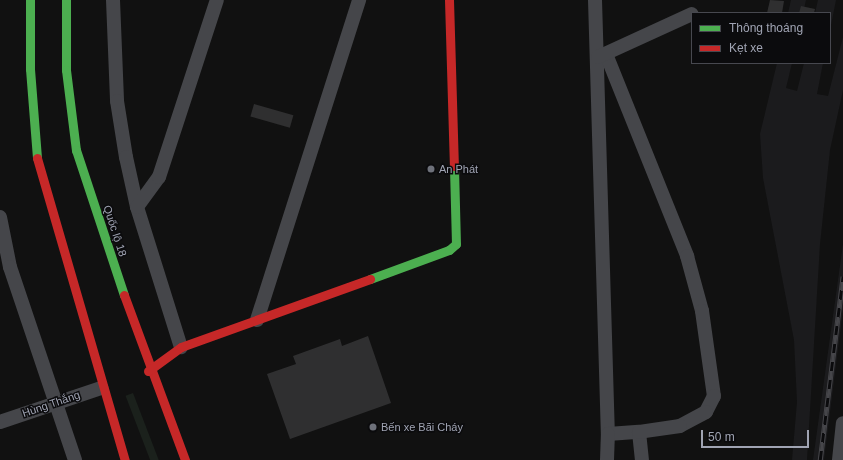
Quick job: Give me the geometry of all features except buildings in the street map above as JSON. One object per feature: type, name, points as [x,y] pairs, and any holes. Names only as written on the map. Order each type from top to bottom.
[{"type":"main road","points":[[30,0],[30,69],[38,159],[101,388],[125,460]]},
{"type":"main road","name":"Quốc lộ 18","points":[[66,0],[66,70],[76,150],[148,371],[185,460]]},
{"type":"main road","points":[[148,371],[181,347],[449,250],[456,244],[449,0]]},
{"type":"street","points":[[113,0],[117,100],[137,208],[181,347]]},
{"type":"street","points":[[137,208],[159,177],[217,0]]},
{"type":"street","points":[[257,320],[359,0]]},
{"type":"street","points":[[596,0],[602,56],[608,460]]},
{"type":"street","points":[[602,56],[691,14]]},
{"type":"street","points":[[602,56],[687,256],[702,311],[714,396],[706,412],[680,426],[639,432],[608,434]]},
{"type":"street","points":[[0,218],[10,267],[55,402],[70,459]]},
{"type":"street","name":"Hùng Thắng","points":[[0,422],[55,402],[101,388]]},
{"type":"street","points":[[838,460],[843,423]]},
{"type":"street","points":[[639,432],[642,460]]},
{"type":"shaded area","points":[[791,0],[806,0],[803,12],[788,12]]},
{"type":"shaded area","points":[[818,0],[836,0],[831,25],[831,12],[815,12]]},
{"type":"shaded area","points":[[843,37],[843,90],[830,150],[820,244],[807,460],[792,460],[797,402],[794,340],[763,178],[760,134],[777,64],[792,64],[786,88],[797,91],[804,64],[823,64],[817,94],[828,96]]},
{"type":"shaded area","points":[[843,244],[843,309],[824,460],[813,460]]},
{"type":"shaded area","points":[[133,393],[159,460],[150,460],[126,396]]},
{"type":"railway","points":[[820,460],[843,276]]},
{"type":"traffic: fast","points":[[30,0],[30,69],[37,158]]},
{"type":"traffic: fast","points":[[66,0],[66,70],[76,150],[124,295]]},
{"type":"traffic: fast","points":[[370,279],[449,250],[456,244],[454,166]]},
{"type":"traffic: jam","points":[[449,0],[454,166]]},
{"type":"traffic: jam","points":[[37,158],[125,460]]},
{"type":"traffic: jam","points":[[148,371],[181,347],[370,279]]},
{"type":"traffic: jam","points":[[124,295],[185,460]]},
{"type":"place","name":"An Phát","points":[[431,169]]},
{"type":"place","name":"Bến xe Bãi Cháy","points":[[373,427]]}]
